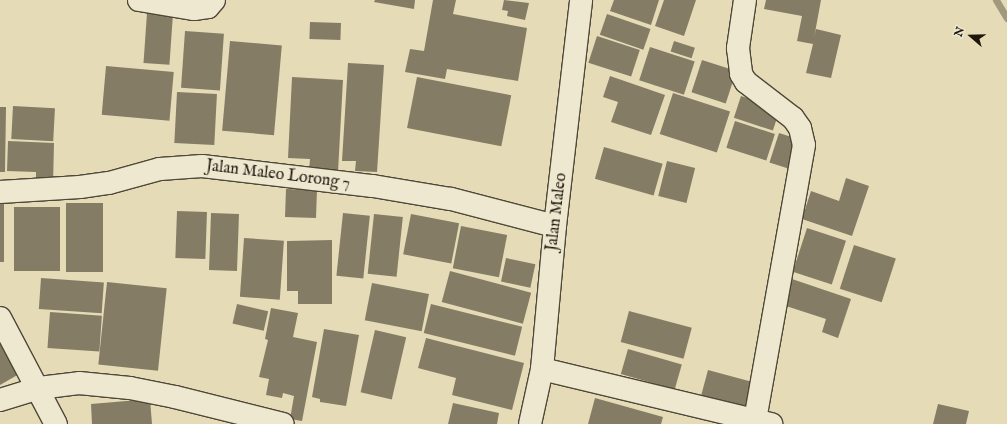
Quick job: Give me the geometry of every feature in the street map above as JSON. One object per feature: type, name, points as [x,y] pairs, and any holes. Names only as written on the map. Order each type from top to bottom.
[{"type":"street","points":[[139,0],[194,9],[208,7],[214,0]]},
{"type":"street","name":"Jalan Maleo","points":[[530,424],[542,369],[555,226],[581,0]]},
{"type":"street","points":[[542,369],[765,423],[804,145],[800,128],[793,118],[746,82],[741,74],[738,48],[745,0]]},
{"type":"street","name":"Jalan Maleo Lorong 7","points":[[0,192],[80,187],[109,183],[160,169],[202,166],[381,187],[451,199],[555,226]]},
{"type":"street","points":[[0,318],[39,388],[56,424]]},
{"type":"street","points":[[0,400],[39,388],[79,383],[130,388],[283,424]]},
{"type":"building","points":[[375,0],[415,0],[414,9],[374,2]]},
{"type":"building","points":[[433,0],[456,0],[453,14],[527,28],[518,81],[447,69],[445,79],[405,72],[410,49],[424,51]]},
{"type":"building","points":[[504,0],[529,3],[525,20],[507,16],[508,11],[502,10]]},
{"type":"building","points":[[614,0],[659,0],[651,25],[610,11]]},
{"type":"building","points":[[664,0],[696,0],[684,36],[655,26]]},
{"type":"building","points":[[766,0],[821,0],[814,38],[816,29],[841,35],[831,78],[806,73],[813,44],[797,41],[802,16],[764,9]]},
{"type":"building","points":[[147,13],[173,15],[169,65],[144,63]]},
{"type":"building","points":[[607,14],[650,29],[643,50],[600,35]]},
{"type":"building","points":[[310,22],[341,23],[340,40],[309,39]]},
{"type":"building","points":[[185,31],[224,34],[220,91],[181,88]]},
{"type":"building","points":[[597,36],[640,50],[631,77],[588,63]]},
{"type":"building","points":[[230,41],[282,46],[274,135],[222,131]]},
{"type":"building","points":[[674,41],[695,48],[692,58],[671,51]]},
{"type":"building","points":[[650,47],[695,62],[684,95],[639,80]]},
{"type":"building","points":[[702,60],[736,71],[726,103],[691,92]]},
{"type":"building","points":[[348,63],[384,65],[377,172],[355,171],[356,161],[342,161]]},
{"type":"building","points":[[106,66],[174,72],[169,121],[102,115]]},
{"type":"building","points":[[610,76],[665,95],[651,135],[611,122],[618,102],[603,97]]},
{"type":"building","points":[[292,77],[343,80],[338,172],[309,171],[310,159],[288,158]]},
{"type":"building","points":[[417,77],[511,95],[501,146],[407,128]]},
{"type":"building","points":[[177,92],[217,94],[214,145],[174,143]]},
{"type":"building","points":[[673,93],[730,112],[717,152],[660,134]]},
{"type":"building","points":[[741,96],[780,109],[773,131],[734,118]]},
{"type":"building","points":[[13,106],[55,108],[53,141],[11,139]]},
{"type":"building","points":[[0,107],[6,107],[5,172],[0,172]]},
{"type":"building","points":[[735,121],[775,134],[766,161],[726,148]]},
{"type":"building","points":[[779,133],[801,140],[791,170],[769,162]]},
{"type":"building","points":[[8,141],[54,143],[53,184],[36,183],[36,172],[7,171]]},
{"type":"building","points":[[604,147],[663,164],[654,196],[595,179]]},
{"type":"building","points":[[667,161],[695,168],[686,203],[658,196]]},
{"type":"building","points":[[846,178],[869,186],[852,236],[802,219],[811,191],[839,201]]},
{"type":"building","points":[[286,189],[317,190],[316,218],[285,217]]},
{"type":"building","points":[[0,200],[4,200],[4,262],[0,262]]},
{"type":"building","points":[[66,203],[103,203],[103,272],[66,272]]},
{"type":"building","points":[[14,207],[60,207],[60,271],[14,271]]},
{"type":"building","points":[[177,211],[207,212],[205,259],[175,258]]},
{"type":"building","points":[[211,213],[239,214],[237,271],[209,270]]},
{"type":"building","points":[[343,213],[370,216],[363,278],[336,276]]},
{"type":"building","points":[[374,214],[403,217],[397,277],[368,274]]},
{"type":"building","points":[[411,214],[459,223],[451,264],[403,254]]},
{"type":"building","points":[[461,226],[507,235],[499,277],[453,268]]},
{"type":"building","points":[[807,228],[846,241],[832,284],[793,272]]},
{"type":"building","points":[[244,238],[284,241],[280,300],[240,297]]},
{"type":"building","points":[[332,240],[332,304],[298,304],[298,291],[287,291],[287,241]]},
{"type":"building","points":[[854,245],[896,259],[882,302],[840,289]]},
{"type":"building","points":[[506,258],[535,264],[530,288],[501,281]]},
{"type":"building","points":[[450,271],[531,293],[523,324],[442,302]]},
{"type":"building","points":[[41,278],[104,282],[102,313],[39,309]]},
{"type":"building","points":[[792,279],[851,299],[838,338],[822,332],[826,319],[783,305]]},
{"type":"building","points":[[107,282],[167,288],[158,371],[98,365]]},
{"type":"building","points":[[372,283],[429,294],[422,331],[365,320]]},
{"type":"building","points":[[237,304],[268,311],[264,331],[233,323]]},
{"type":"building","points":[[431,304],[522,327],[515,356],[424,333]]},
{"type":"building","points":[[271,308],[298,313],[293,337],[317,342],[302,421],[290,419],[294,396],[283,393],[282,398],[266,395],[269,379],[259,377],[268,340],[265,339]]},
{"type":"building","points":[[629,311],[692,328],[684,359],[621,342]]},
{"type":"building","points":[[50,312],[102,316],[99,352],[47,348]]},
{"type":"building","points":[[324,329],[359,335],[346,406],[320,402],[320,399],[312,397]]},
{"type":"building","points":[[375,330],[406,337],[392,400],[361,392]]},
{"type":"building","points":[[0,334],[21,373],[0,385]]},
{"type":"building","points":[[426,338],[524,363],[512,410],[452,395],[456,378],[418,368]]},
{"type":"building","points":[[628,349],[682,364],[675,389],[621,374]]},
{"type":"building","points":[[708,370],[755,383],[748,409],[701,396]]},
{"type":"building","points":[[595,398],[663,417],[661,424],[588,424]]},
{"type":"building","points":[[150,399],[152,424],[92,424],[91,404]]},
{"type":"building","points":[[453,403],[499,413],[497,424],[448,424]]},
{"type":"building","points":[[938,404],[969,411],[966,424],[933,424]]},
{"type":"waterway","points":[[996,0],[1007,18]]}]
